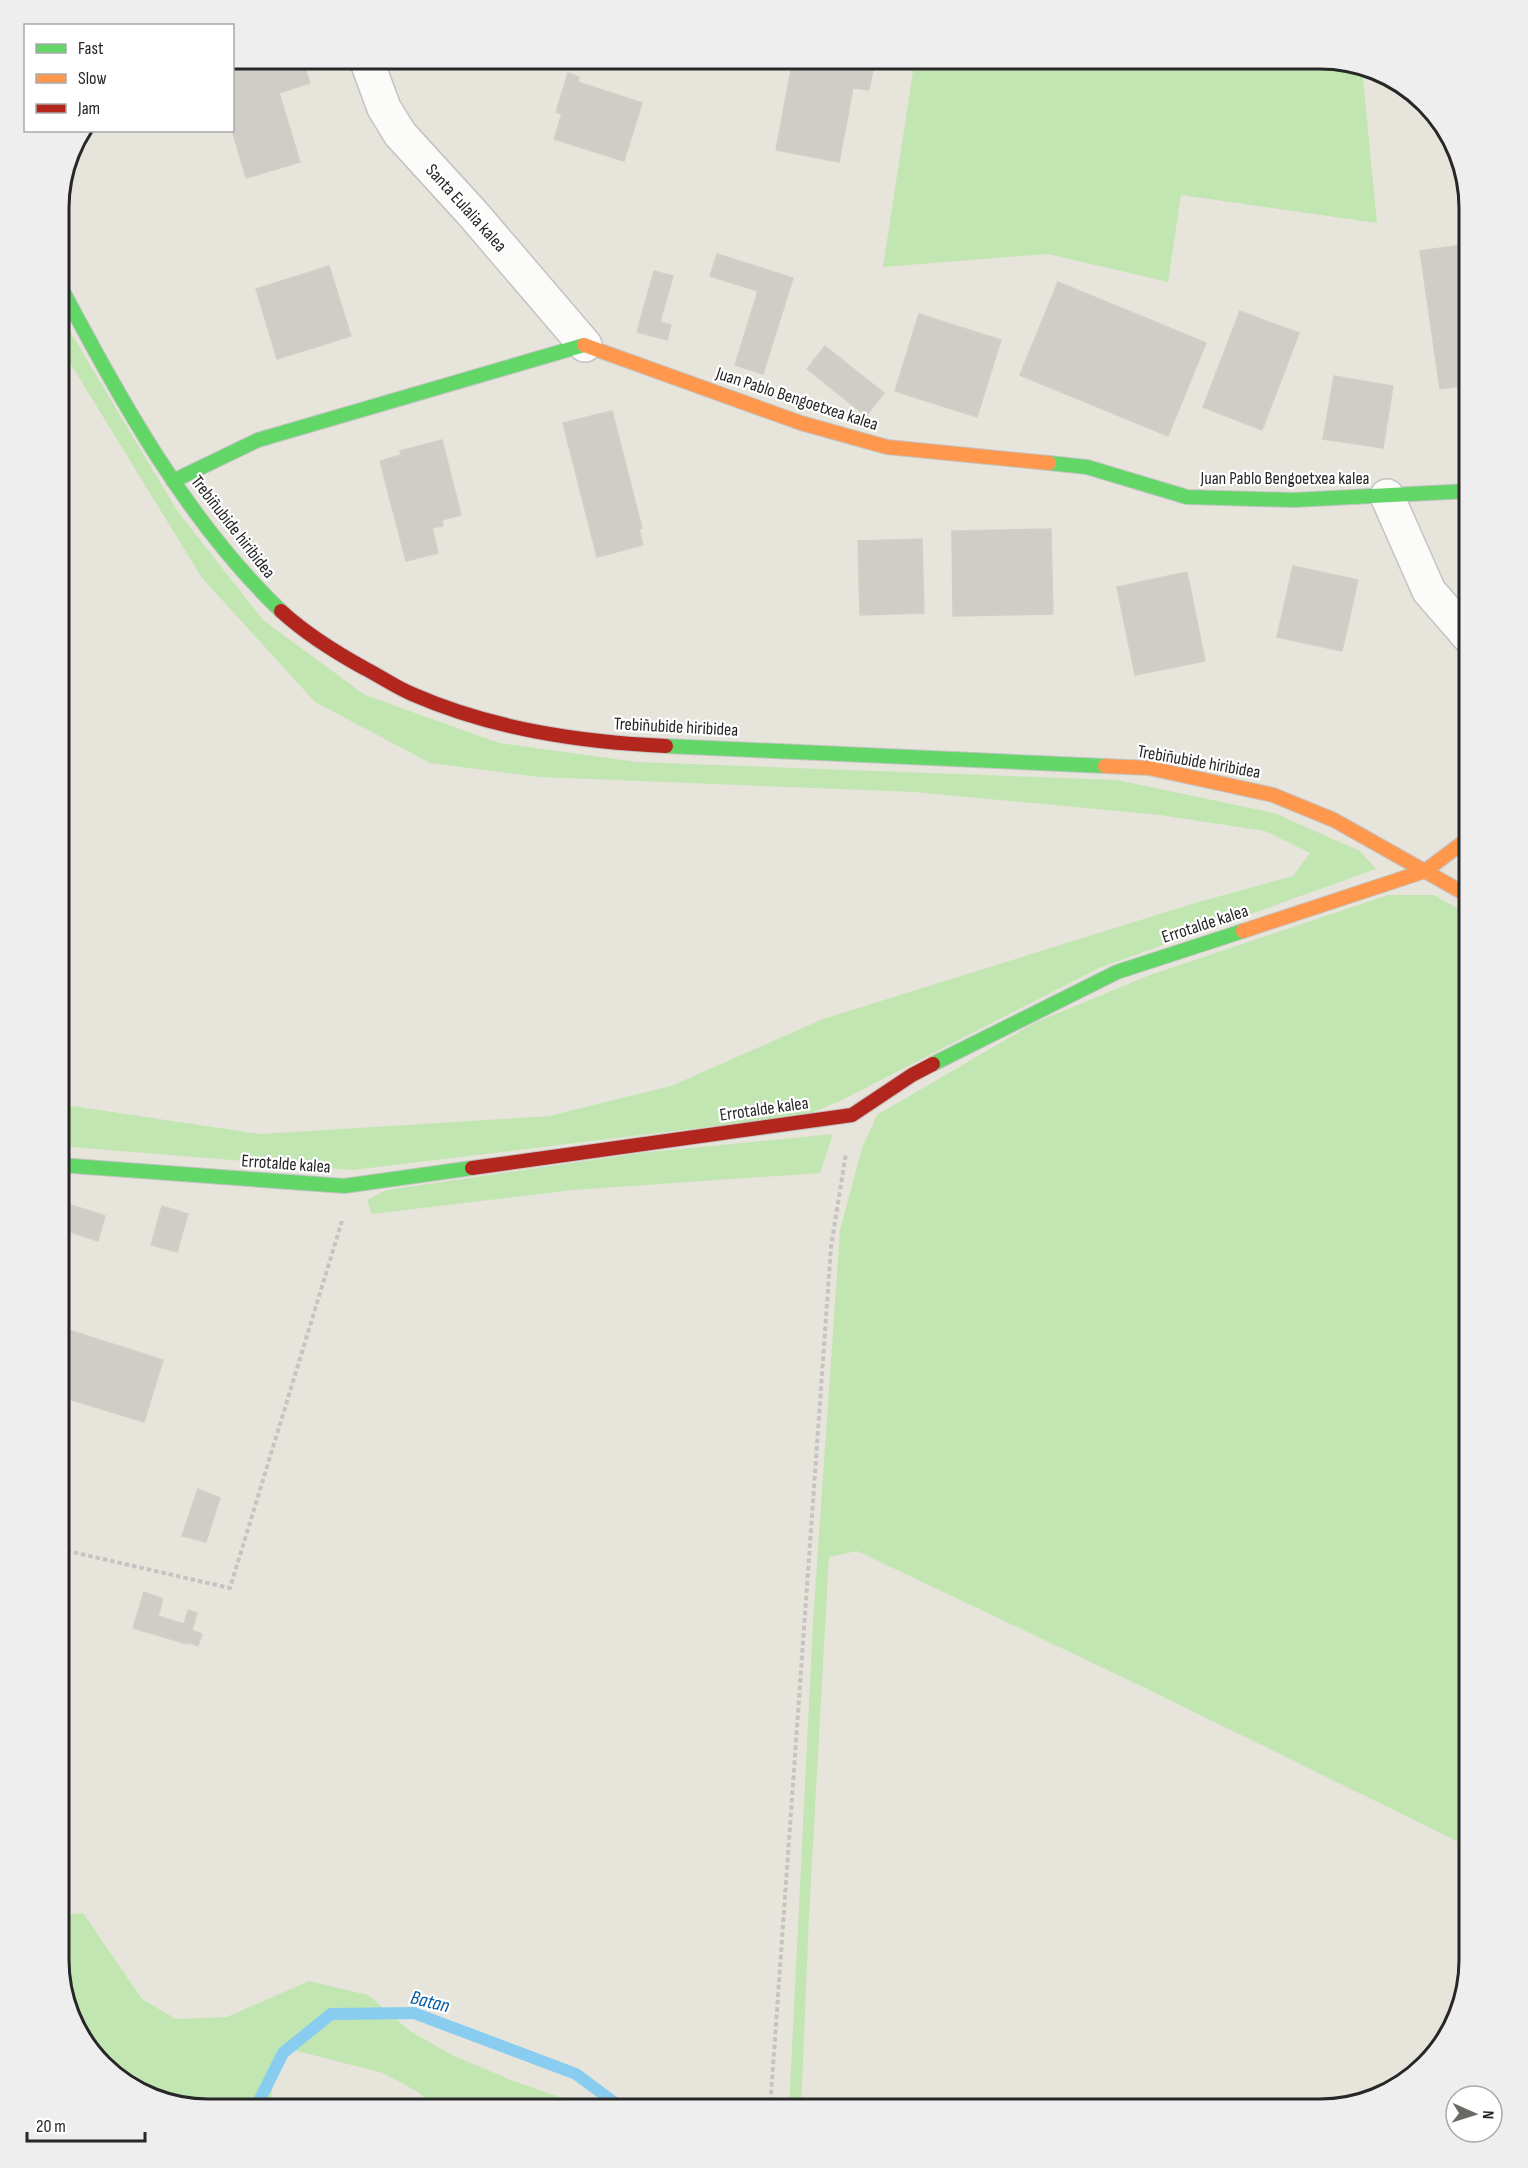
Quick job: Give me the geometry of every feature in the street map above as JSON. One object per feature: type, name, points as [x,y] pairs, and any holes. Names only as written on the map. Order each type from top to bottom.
[{"type":"street","name":"Santa Eulalia kalea","points":[[370,69],[384,108],[400,134],[473,214],[585,345]]},
{"type":"street","name":"Trebiñubide hiribidea","points":[[69,303],[112,383],[174,481],[250,581],[291,620],[341,655],[411,694],[483,719],[559,737],[649,745],[1149,768],[1273,795],[1334,820],[1459,890]]},
{"type":"street","points":[[174,481],[258,440],[585,345]]},
{"type":"street","name":"Juan Pablo Bengoetxea kalea","points":[[585,345],[801,423],[887,447],[1087,467],[1187,497],[1294,500],[1459,492]]},
{"type":"street","points":[[1387,496],[1429,591],[1459,625]]},
{"type":"street","name":"Errotalde kalea","points":[[69,1166],[344,1186],[852,1115],[912,1075],[1117,972],[1425,871],[1459,846]]},
{"type":"path","points":[[771,2099],[831,1247],[852,1115]]},
{"type":"path","points":[[69,1551],[230,1588],[342,1227],[344,1186]]},
{"type":"green space","points":[[913,69],[1329,69],[1363,76],[1377,223],[1181,195],[1168,282],[1048,254],[883,267]]},
{"type":"green space","points":[[69,330],[178,512],[263,620],[365,695],[499,743],[637,762],[1117,780],[1274,813],[1360,851],[1376,869],[1099,968],[842,1100],[806,1115],[353,1170],[69,1147],[69,1105],[260,1134],[549,1116],[671,1086],[823,1019],[1195,903],[1293,876],[1310,853],[1265,831],[1160,815],[914,792],[539,777],[430,763],[315,702],[202,578],[69,361]]},
{"type":"green space","points":[[1388,895],[1434,895],[1459,909],[1459,1842],[1141,1686],[857,1551],[829,1557],[801,2099],[789,2099],[813,1622],[840,1230],[862,1148],[877,1115],[1034,1023],[1150,975]]},
{"type":"green space","points":[[833,1134],[820,1173],[574,1190],[372,1214],[367,1200],[387,1190],[640,1153]]},
{"type":"green space","points":[[83,1913],[142,1999],[176,2019],[227,2017],[309,1981],[368,1995],[410,2031],[452,2055],[511,2080],[565,2099],[426,2099],[418,2092],[383,2073],[289,2049],[273,2077],[272,2099],[199,2099],[163,2092],[131,2076],[116,2065],[92,2037],[80,2013],[70,1978],[69,1914]]},
{"type":"building","points":[[234,69],[305,69],[310,83],[279,93],[300,162],[246,178],[233,132]]},
{"type":"building","points":[[791,69],[873,69],[869,90],[853,88],[839,162],[776,150]]},
{"type":"building","points":[[568,73],[579,77],[578,82],[642,103],[624,161],[554,139],[562,114],[556,112]]},
{"type":"building","points":[[1459,245],[1459,386],[1440,389],[1420,251]]},
{"type":"building","points":[[717,254],[793,278],[763,374],[735,365],[758,291],[710,276]]},
{"type":"building","points":[[329,266],[351,336],[277,359],[256,289]]},
{"type":"building","points":[[654,271],[673,276],[660,322],[671,325],[667,340],[637,332]]},
{"type":"building","points":[[1058,282],[1206,343],[1168,436],[1020,375]]},
{"type":"building","points":[[1240,311],[1299,333],[1262,430],[1203,407]]},
{"type":"building","points":[[919,314],[1001,340],[977,417],[895,391]]},
{"type":"building","points":[[825,346],[884,393],[866,416],[807,369]]},
{"type":"building","points":[[1334,376],[1393,386],[1383,448],[1323,439]]},
{"type":"building","points":[[612,411],[642,528],[639,529],[643,545],[597,557],[563,423]]},
{"type":"building","points":[[442,440],[461,515],[442,520],[443,526],[432,528],[438,553],[406,561],[380,461],[401,455],[400,451]]},
{"type":"building","points":[[1051,529],[1053,614],[953,616],[952,531]]},
{"type":"building","points":[[922,539],[924,613],[860,615],[858,541]]},
{"type":"building","points":[[1293,566],[1358,580],[1342,651],[1277,637]]},
{"type":"building","points":[[1187,572],[1205,661],[1135,675],[1117,587]]},
{"type":"building","points":[[69,1204],[105,1216],[98,1241],[69,1231]]},
{"type":"building","points":[[162,1206],[188,1214],[177,1252],[151,1245]]},
{"type":"building","points":[[69,1330],[163,1360],[144,1422],[69,1399]]},
{"type":"building","points":[[198,1489],[220,1498],[206,1542],[182,1536]]},
{"type":"building","points":[[144,1592],[163,1599],[158,1616],[184,1624],[188,1610],[197,1613],[192,1630],[202,1634],[198,1646],[133,1628]]},
{"type":"waterway","name":"Batan","points":[[260,2099],[283,2053],[331,2014],[414,2013],[576,2074],[610,2099]]},
{"type":"traffic: fast","points":[[69,303],[131,414],[185,498],[246,575],[281,611]]},
{"type":"traffic: fast","points":[[173,481],[258,440],[584,345]]},
{"type":"traffic: fast","points":[[1049,463],[1087,467],[1187,497],[1294,500],[1459,492]]},
{"type":"traffic: fast","points":[[666,746],[1105,766]]},
{"type":"traffic: fast","points":[[933,1064],[1117,972],[1243,931]]},
{"type":"traffic: fast","points":[[69,1166],[344,1186],[472,1168]]},
{"type":"traffic: slow","points":[[584,345],[801,423],[887,447],[1049,463]]},
{"type":"traffic: slow","points":[[1105,766],[1149,768],[1273,795],[1334,820],[1459,890]]},
{"type":"traffic: slow","points":[[1243,931],[1425,871],[1459,846]]},
{"type":"traffic: jam","points":[[281,611],[342,655],[400,688],[442,706],[536,732],[601,741],[666,746]]},
{"type":"traffic: jam","points":[[472,1168],[852,1115],[912,1075],[933,1064]]}]
